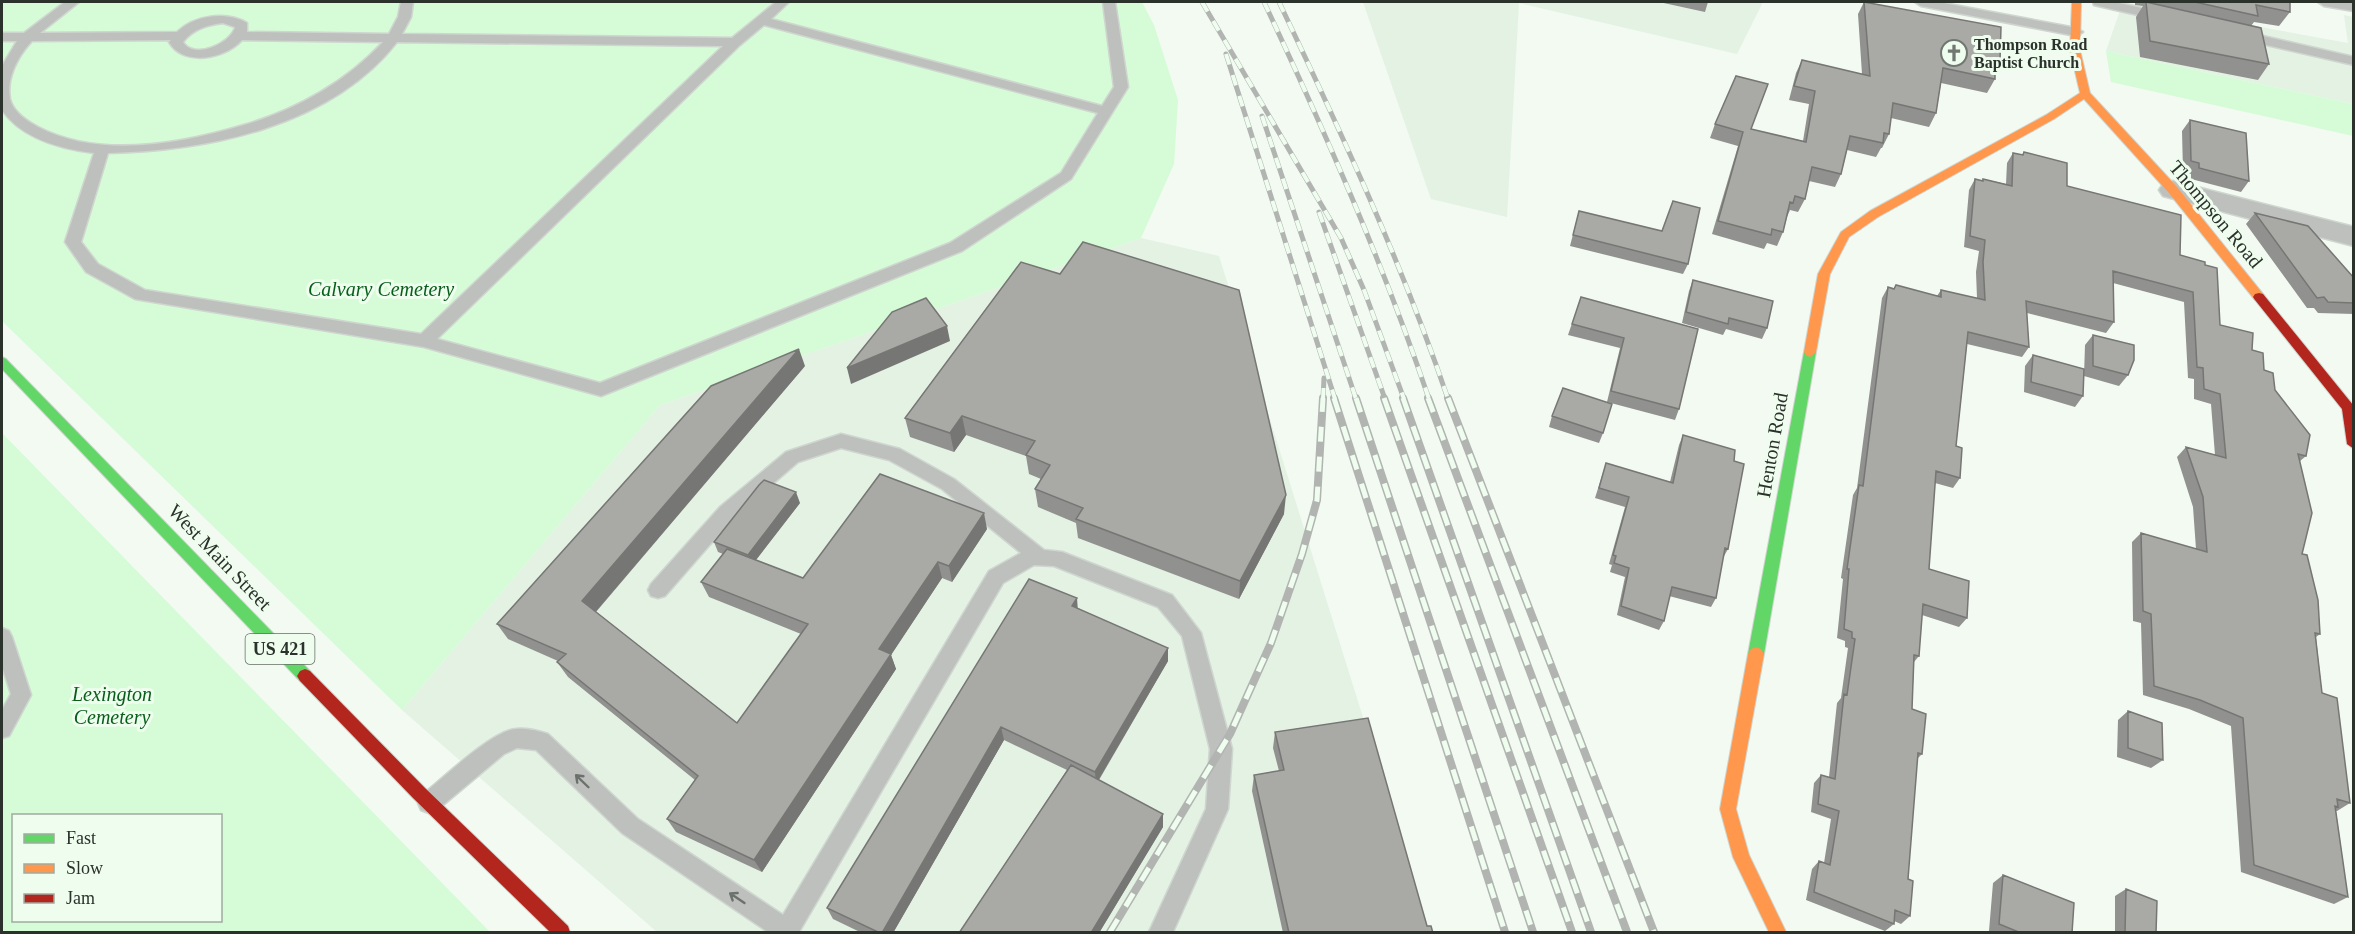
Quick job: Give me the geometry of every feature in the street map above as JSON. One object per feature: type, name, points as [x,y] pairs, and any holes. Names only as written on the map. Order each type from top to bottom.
[{"type":"street","name":"Thompson Road","points":[[2076,2],[2075,50],[2085,94],[2173,190],[2351,409],[2354,444]]},
{"type":"street","name":"Henton Road","points":[[1778,933],[1761,902],[1732,832],[1728,809],[1824,274],[1845,235],[1874,214],[2049,117],[2085,94]]},
{"type":"street","points":[[2173,190],[2354,237]]},
{"type":"street","name":"West Main Street","points":[[2,362],[123,484],[429,803],[562,933]]},
{"type":"lane","points":[[73,2],[28,36],[6,67],[2,97],[18,123],[52,141],[102,150],[170,147],[241,131],[308,105],[360,73],[394,38],[406,14],[406,2]]},
{"type":"lane","points":[[424,341],[735,42],[783,2]]},
{"type":"lane","points":[[102,150],[73,242],[92,268],[141,295],[424,341],[601,390],[956,247],[1066,176],[1121,87],[1108,2]]},
{"type":"lane","points":[[1921,2],[2076,32]]},
{"type":"lane","points":[[2099,2],[2175,20]]},
{"type":"lane","points":[[2324,2],[2354,7]]},
{"type":"lane","points":[[2,37],[179,36],[203,22],[224,19],[232,20],[242,26],[240,36]]},
{"type":"lane","points":[[761,20],[1106,111]]},
{"type":"lane","points":[[2233,33],[2354,61]]},
{"type":"lane","points":[[179,36],[176,42],[177,47],[182,51],[201,53],[224,47],[240,36],[735,42]]},
{"type":"lane","points":[[658,590],[727,512],[792,457],[841,441],[894,454],[948,484],[1041,558]]},
{"type":"lane","points":[[429,803],[497,747],[515,738],[541,741],[630,826],[787,932],[996,577],[1031,557],[1055,558],[1165,601],[1191,633],[1221,749],[1217,809],[1161,933]]},
{"type":"lane","points":[[2,637],[21,695],[2,729]]},
{"type":"shaded area","points":[[1363,2],[1763,2],[1737,54],[1519,3],[1507,217],[1431,199]]},
{"type":"shaded area","points":[[2123,2],[2348,43],[2344,15],[2353,17],[2353,104],[2106,51]]},
{"type":"shaded area","points":[[1141,238],[1219,256],[1430,932],[657,932],[402,710],[660,405]]},
{"type":"green space","name":"Calvary Cemetery","points":[[2,2],[1142,2],[1154,25],[1178,100],[1174,164],[1141,238],[660,405],[402,710],[2,321]]},
{"type":"green space","points":[[2106,51],[2353,104],[2353,136],[2111,82]]},
{"type":"green space","name":"Lexington Cemetery","points":[[2,433],[490,932],[2,932]]},
{"type":"building","points":[[1864,2],[2001,27],[2000,61],[1995,60],[1995,79],[1943,68],[1936,113],[1893,103],[1889,134],[1884,133],[1883,143],[1850,136],[1841,174],[1812,167],[1805,199],[1795,196],[1793,203],[1790,202],[1783,232],[1772,229],[1771,235],[1718,221],[1743,132],[1715,124],[1736,76],[1768,84],[1751,129],[1806,142],[1815,91],[1794,86],[1802,60],[1870,76]]},
{"type":"building","points":[[2146,2],[2261,28],[2269,64],[2150,41]]},
{"type":"building","points":[[2195,2],[2290,2],[2290,12],[2256,5],[2258,16]]},
{"type":"building","points":[[2190,120],[2246,133],[2249,181],[2199,168],[2199,163],[2191,161]]},
{"type":"building","points":[[2024,152],[2067,163],[2067,186],[2181,215],[2180,255],[2217,268],[2220,325],[2253,333],[2252,350],[2263,353],[2264,370],[2273,373],[2275,390],[2310,435],[2306,456],[2298,454],[2312,513],[2302,554],[2307,555],[2318,600],[2320,634],[2315,633],[2322,693],[2337,698],[2350,803],[2337,799],[2338,807],[2335,806],[2348,897],[2254,865],[2243,718],[2200,700],[2154,686],[2151,614],[2143,611],[2141,533],[2207,552],[2203,497],[2186,447],[2226,458],[2220,394],[2204,389],[2203,368],[2197,367],[2193,292],[2113,271],[2114,322],[2026,301],[2029,347],[1968,332],[1956,446],[1962,448],[1960,478],[1936,471],[1929,569],[1969,581],[1967,618],[1923,604],[1919,656],[1914,655],[1912,709],[1926,714],[1922,754],[1918,753],[1908,879],[1913,881],[1910,916],[1895,910],[1894,924],[1814,892],[1819,861],[1830,865],[1839,811],[1818,804],[1821,775],[1835,779],[1844,694],[1847,695],[1855,639],[1852,638],[1852,632],[1844,629],[1849,569],[1847,569],[1859,485],[1863,486],[1888,287],[1894,289],[1896,285],[1941,297],[1941,290],[1985,300],[1983,262],[1985,240],[1970,236],[1975,179],[2012,186],[2013,153],[2023,155]]},
{"type":"building","points":[[1673,201],[1700,208],[1688,264],[1573,235],[1579,211],[1662,231]]},
{"type":"building","points":[[2255,213],[2308,226],[2354,278],[2354,303],[2328,302],[2324,297],[2317,298]]},
{"type":"building","points":[[1083,242],[1239,290],[1286,495],[1240,581],[1076,519],[1083,508],[1035,489],[1050,465],[1026,455],[1035,441],[962,416],[950,433],[905,418],[1021,262],[1060,274]]},
{"type":"building","points":[[1693,280],[1773,301],[1767,328],[1729,318],[1728,324],[1686,312]]},
{"type":"building","points":[[1581,297],[1698,329],[1679,409],[1611,391],[1624,338],[1572,324]]},
{"type":"building","points":[[926,298],[947,326],[847,368],[892,312]]},
{"type":"building","points":[[2093,335],[2134,345],[2134,360],[2128,375],[2093,366]]},
{"type":"building","points":[[799,349],[582,601],[737,723],[808,624],[701,582],[727,549],[803,578],[880,474],[984,513],[949,566],[938,562],[879,649],[891,654],[754,860],[667,819],[698,776],[557,662],[566,654],[497,624],[711,386]]},
{"type":"building","points":[[2033,355],[2084,369],[2083,396],[2031,382]]},
{"type":"building","points":[[1563,388],[1612,404],[1603,433],[1552,416]]},
{"type":"building","points":[[1683,435],[1735,450],[1734,461],[1744,464],[1716,598],[1672,587],[1664,621],[1621,606],[1629,568],[1614,563],[1616,556],[1613,555],[1629,497],[1599,488],[1606,463],[1673,483]]},
{"type":"building","points":[[764,480],[796,492],[748,555],[714,542],[759,485]]},
{"type":"building","points":[[1029,579],[1077,598],[1072,606],[1168,648],[1095,772],[1001,727],[882,933],[827,908]]},
{"type":"building","points":[[2128,711],[2162,723],[2163,760],[2128,748]]},
{"type":"building","points":[[1368,718],[1427,926],[1431,926],[1433,933],[1289,933],[1254,775],[1284,770],[1275,732]]},
{"type":"building","points":[[1071,765],[1163,814],[1091,933],[959,933]]},
{"type":"building","points":[[2003,875],[2074,903],[2072,933],[2021,933],[1999,924]]},
{"type":"building","points":[[2126,889],[2157,901],[2156,933],[2125,933]]},
{"type":"railway","points":[[1202,2],[1341,238],[1364,290],[1404,399]]},
{"type":"railway","points":[[1264,2],[1352,198],[1429,399]]},
{"type":"railway","points":[[1279,2],[1348,149],[1391,248],[1448,399]]},
{"type":"railway","points":[[1226,54],[1335,399]]},
{"type":"railway","points":[[1262,116],[1356,399]]},
{"type":"railway","points":[[1319,212],[1385,399]]},
{"type":"railway","points":[[1323,399],[1324,378]]},
{"type":"railway","points":[[1110,932],[1230,734],[1271,643],[1302,554],[1317,500],[1323,398]]},
{"type":"railway","points":[[1334,398],[1505,932]]},
{"type":"railway","points":[[1356,398],[1533,932]]},
{"type":"railway","points":[[1384,398],[1572,932]]},
{"type":"railway","points":[[1403,398],[1591,932]]},
{"type":"railway","points":[[1428,398],[1627,932]]},
{"type":"railway","points":[[1448,398],[1654,932]]},
{"type":"traffic: fast","points":[[1756,654],[1810,352]]},
{"type":"traffic: fast","points":[[2,362],[305,676]]},
{"type":"traffic: slow","points":[[2076,2],[2075,50],[2085,94],[2173,190],[2259,297]]},
{"type":"traffic: slow","points":[[1810,352],[1824,274],[1845,235],[1874,214],[2050,117],[2085,94]]},
{"type":"traffic: slow","points":[[1756,654],[1728,809],[1741,857],[1778,932]]},
{"type":"traffic: jam","points":[[2259,297],[2348,408],[2354,444]]},
{"type":"traffic: jam","points":[[305,676],[419,793],[562,932]]},
{"type":"place","name":"Thompson Road Baptist Church","points":[[1954,53]]}]
